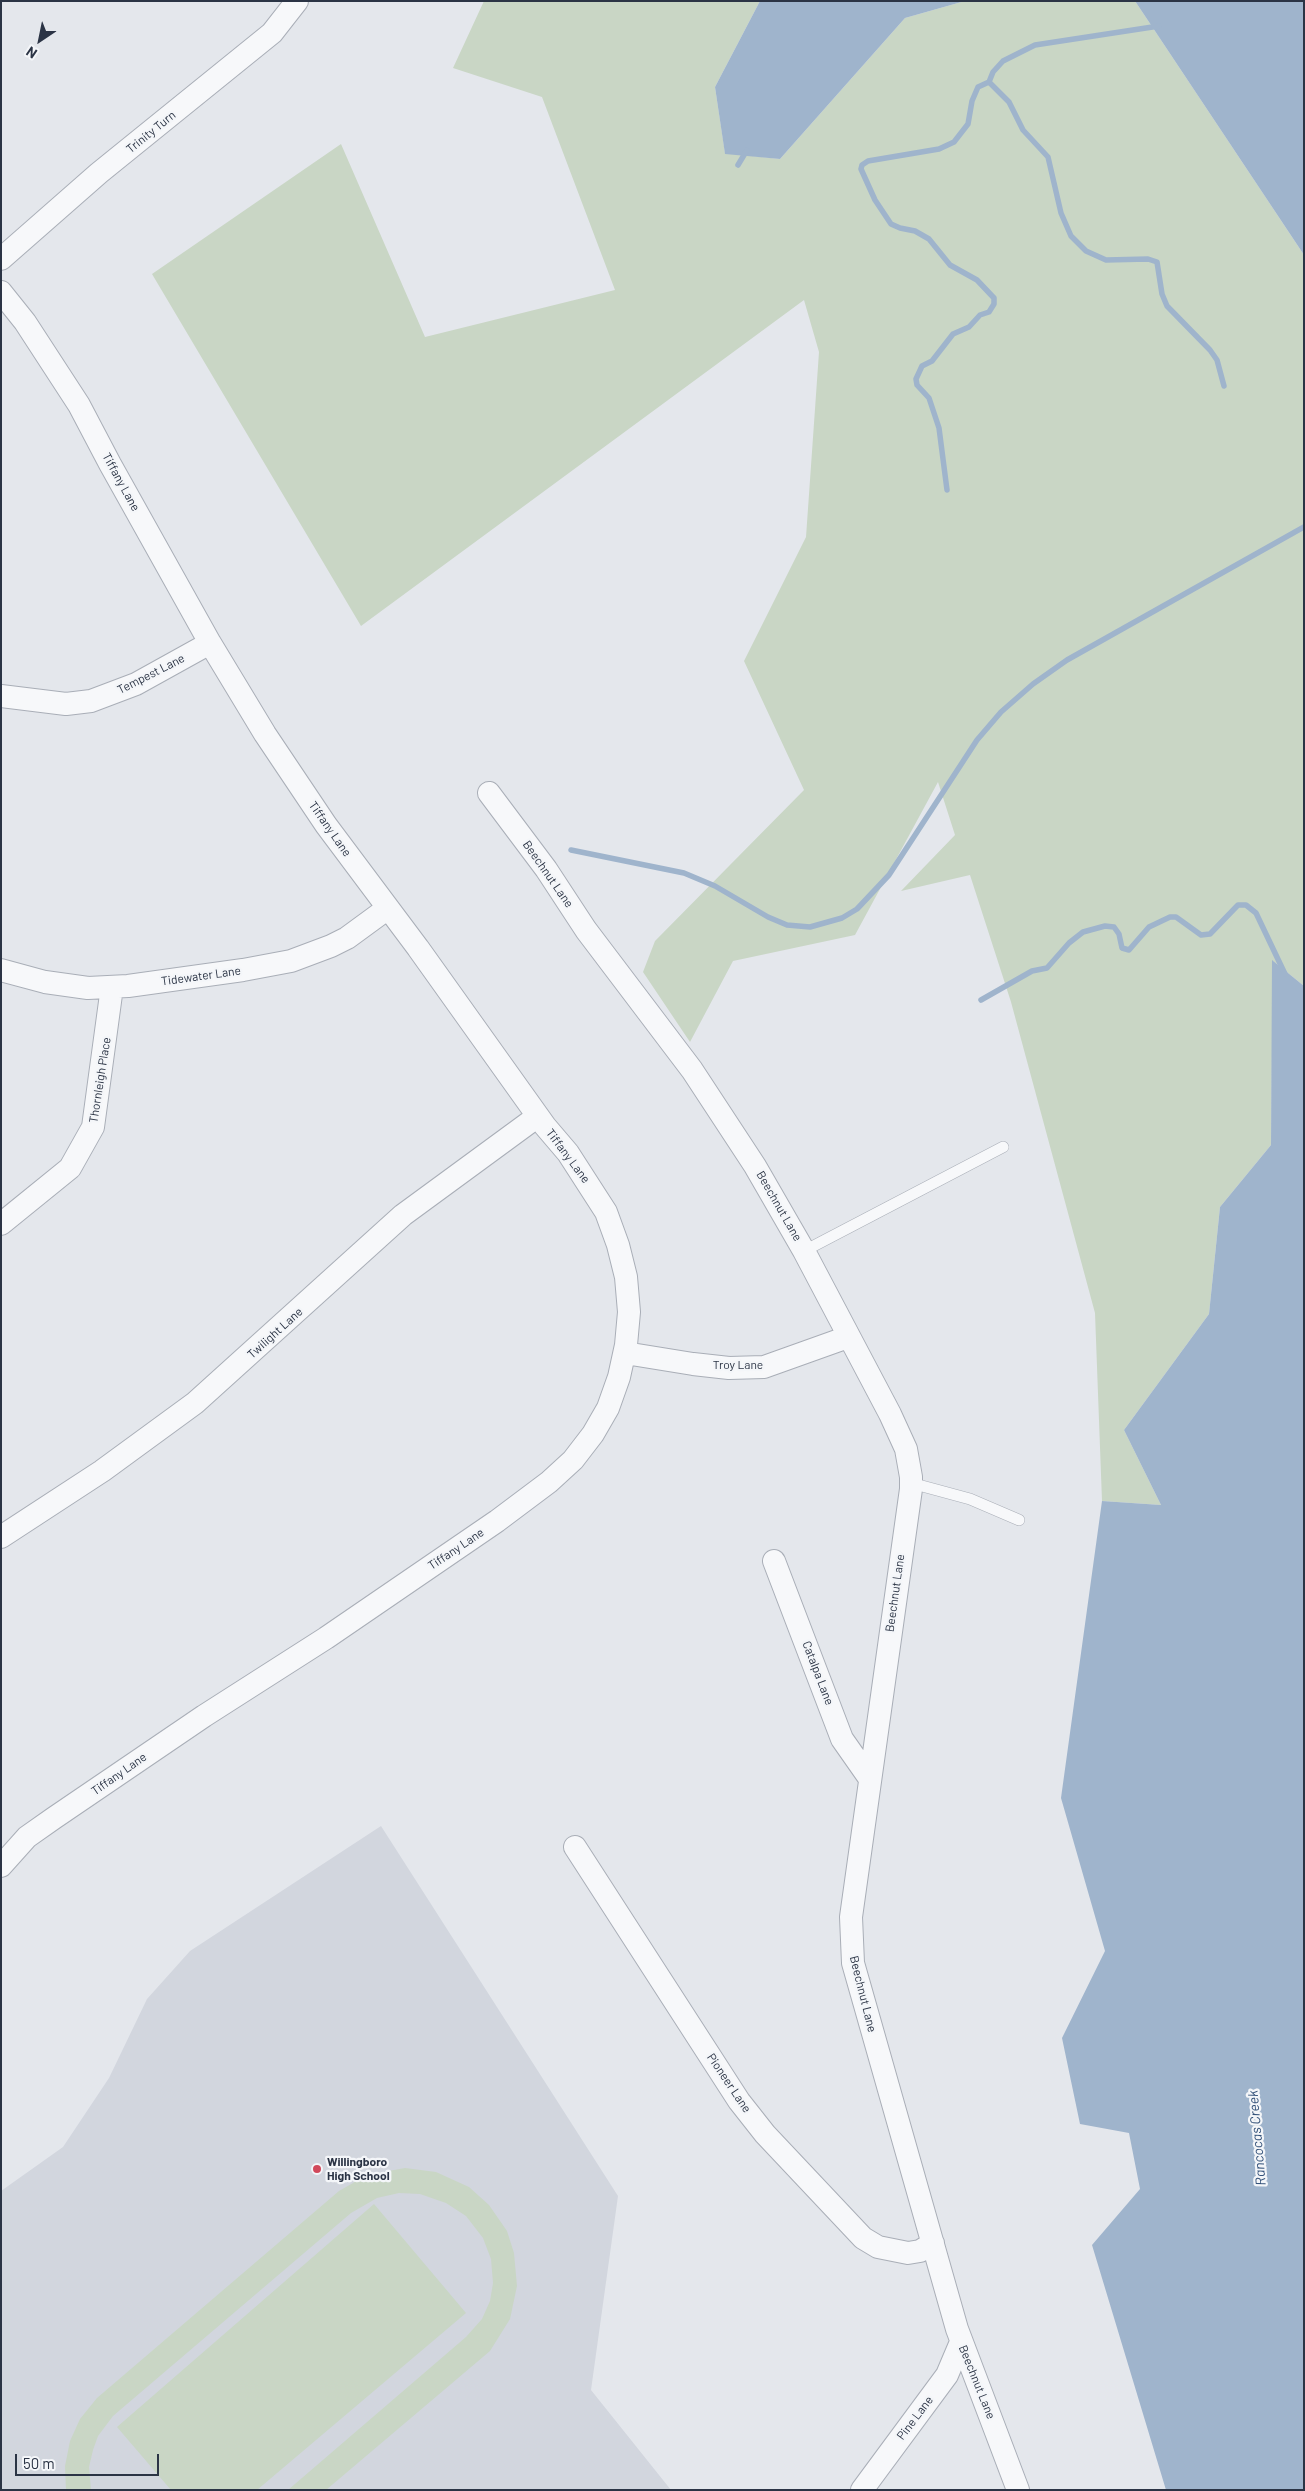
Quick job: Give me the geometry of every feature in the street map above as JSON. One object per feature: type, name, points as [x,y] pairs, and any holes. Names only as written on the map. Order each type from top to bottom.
[{"type":"street","name":"Trinity Turn","points":[[1,258],[100,172],[272,33],[297,1]]},
{"type":"street","name":"Tiffany Lane","points":[[1,292],[25,322],[79,405],[210,643],[251,711],[326,825],[538,1116],[568,1153],[602,1204],[618,1245],[626,1277],[629,1312],[624,1353],[608,1408],[593,1434],[573,1460],[549,1482],[497,1521],[326,1638],[204,1716],[54,1818],[27,1837],[1,1866]]},
{"type":"street","name":"Tempest Lane","points":[[1,696],[66,704],[91,700],[136,684],[210,643]]},
{"type":"street","name":"Beechnut Lane","points":[[489,793],[546,870],[586,930],[705,1090],[755,1166],[804,1251],[899,1432],[909,1464],[911,1483],[851,1916],[853,1963],[961,2342],[1018,2490]]},
{"type":"street","name":"Tidewater Lane","points":[[1,970],[67,986],[88,988],[112,987],[243,970],[312,954],[347,938],[388,908]]},
{"type":"street","name":"Thornleigh Place","points":[[1,1224],[70,1168],[93,1127],[112,987]]},
{"type":"street","name":"Twilight Lane","points":[[1,1537],[102,1471],[195,1403],[404,1216],[538,1116]]},
{"type":"street","name":"Troy Lane","points":[[624,1353],[729,1368],[764,1367],[848,1338]]},
{"type":"street","name":"Catalpa Lane","points":[[774,1561],[842,1739],[870,1779]]},
{"type":"street","name":"Pioneer Lane","points":[[575,1847],[739,2101],[765,2134],[862,2238],[878,2247],[908,2253],[920,2251],[933,2242]]},
{"type":"street","name":"Pine Lane","points":[[862,2490],[947,2375],[961,2342]]},
{"type":"lane","points":[[804,1251],[1004,1147]]},
{"type":"lane","points":[[911,1483],[970,1499],[1019,1520]]},
{"type":"shaded area","name":"Willingboro High School","points":[[381,1826],[618,2196],[591,2390],[671,2490],[1,2490],[1,2191],[63,2147],[109,2078],[147,1999],[190,1951]]},
{"type":"green space","points":[[484,1],[760,1],[715,87],[725,153],[780,159],[905,18],[965,1],[1135,1],[1304,255],[1304,986],[1273,961],[1271,1145],[1220,1207],[1209,1314],[1124,1430],[1161,1505],[1102,1501],[1095,1313],[1011,1002],[970,875],[901,891],[955,835],[938,782],[855,935],[733,961],[690,1042],[643,972],[655,941],[804,790],[744,661],[806,537],[819,352],[804,300],[361,626],[152,274],[341,144],[425,337],[615,290],[542,97],[453,68]]},
{"type":"green space","points":[[405,2168],[436,2172],[469,2187],[489,2205],[507,2231],[514,2253],[517,2286],[510,2319],[490,2351],[326,2490],[288,2490],[466,2337],[482,2319],[490,2301],[493,2283],[491,2259],[483,2238],[466,2216],[446,2203],[420,2194],[399,2193],[377,2198],[351,2213],[113,2416],[98,2436],[93,2450],[89,2467],[91,2490],[66,2490],[65,2466],[70,2441],[80,2419],[97,2398],[339,2191],[367,2175]]},
{"type":"green space","points":[[374,2204],[466,2313],[257,2490],[171,2490],[117,2427]]},
{"type":"water","points":[[760,1],[965,1],[905,18],[780,159],[725,154],[715,87]]},
{"type":"water","points":[[1135,1],[1304,1],[1304,255]]},
{"type":"water","name":"Rancocas Creek","points":[[1272,960],[1304,986],[1304,2490],[1166,2490],[1092,2245],[1140,2189],[1129,2133],[1080,2124],[1062,2038],[1105,1951],[1061,1798],[1102,1501],[1161,1505],[1124,1430],[1209,1314],[1220,1207],[1271,1145]]},
{"type":"waterway","points":[[989,82],[993,72],[1003,61],[1035,45],[1159,26]]},
{"type":"waterway","points":[[989,82],[1009,102],[1023,130],[1048,157],[1061,213],[1071,236],[1086,251],[1106,260],[1148,259],[1157,262],[1162,294],[1167,306],[1210,350],[1217,360],[1224,386]]},
{"type":"waterway","points":[[947,490],[939,428],[929,398],[917,385],[916,379],[922,366],[932,361],[953,334],[969,327],[980,315],[989,312],[994,304],[994,298],[977,280],[950,265],[929,239],[915,231],[891,224],[875,200],[861,169],[862,165],[868,161],[939,149],[954,142],[968,124],[972,101],[978,87],[989,82]]},
{"type":"waterway","points":[[738,165],[747,150]]},
{"type":"waterway","points":[[571,850],[684,873],[715,886],[768,917],[787,925],[810,927],[842,918],[857,909],[889,875],[977,740],[1001,712],[1033,684],[1067,660],[1304,527]]},
{"type":"waterway","points":[[981,1000],[1032,971],[1047,968],[1069,943],[1083,932],[1105,926],[1114,927],[1119,934],[1122,948],[1129,950],[1149,927],[1170,917],[1176,917],[1201,935],[1210,934],[1238,905],[1246,905],[1256,913],[1285,974]]},
{"type":"place","name":"Willingboro High School","points":[[317,2169]]}]
